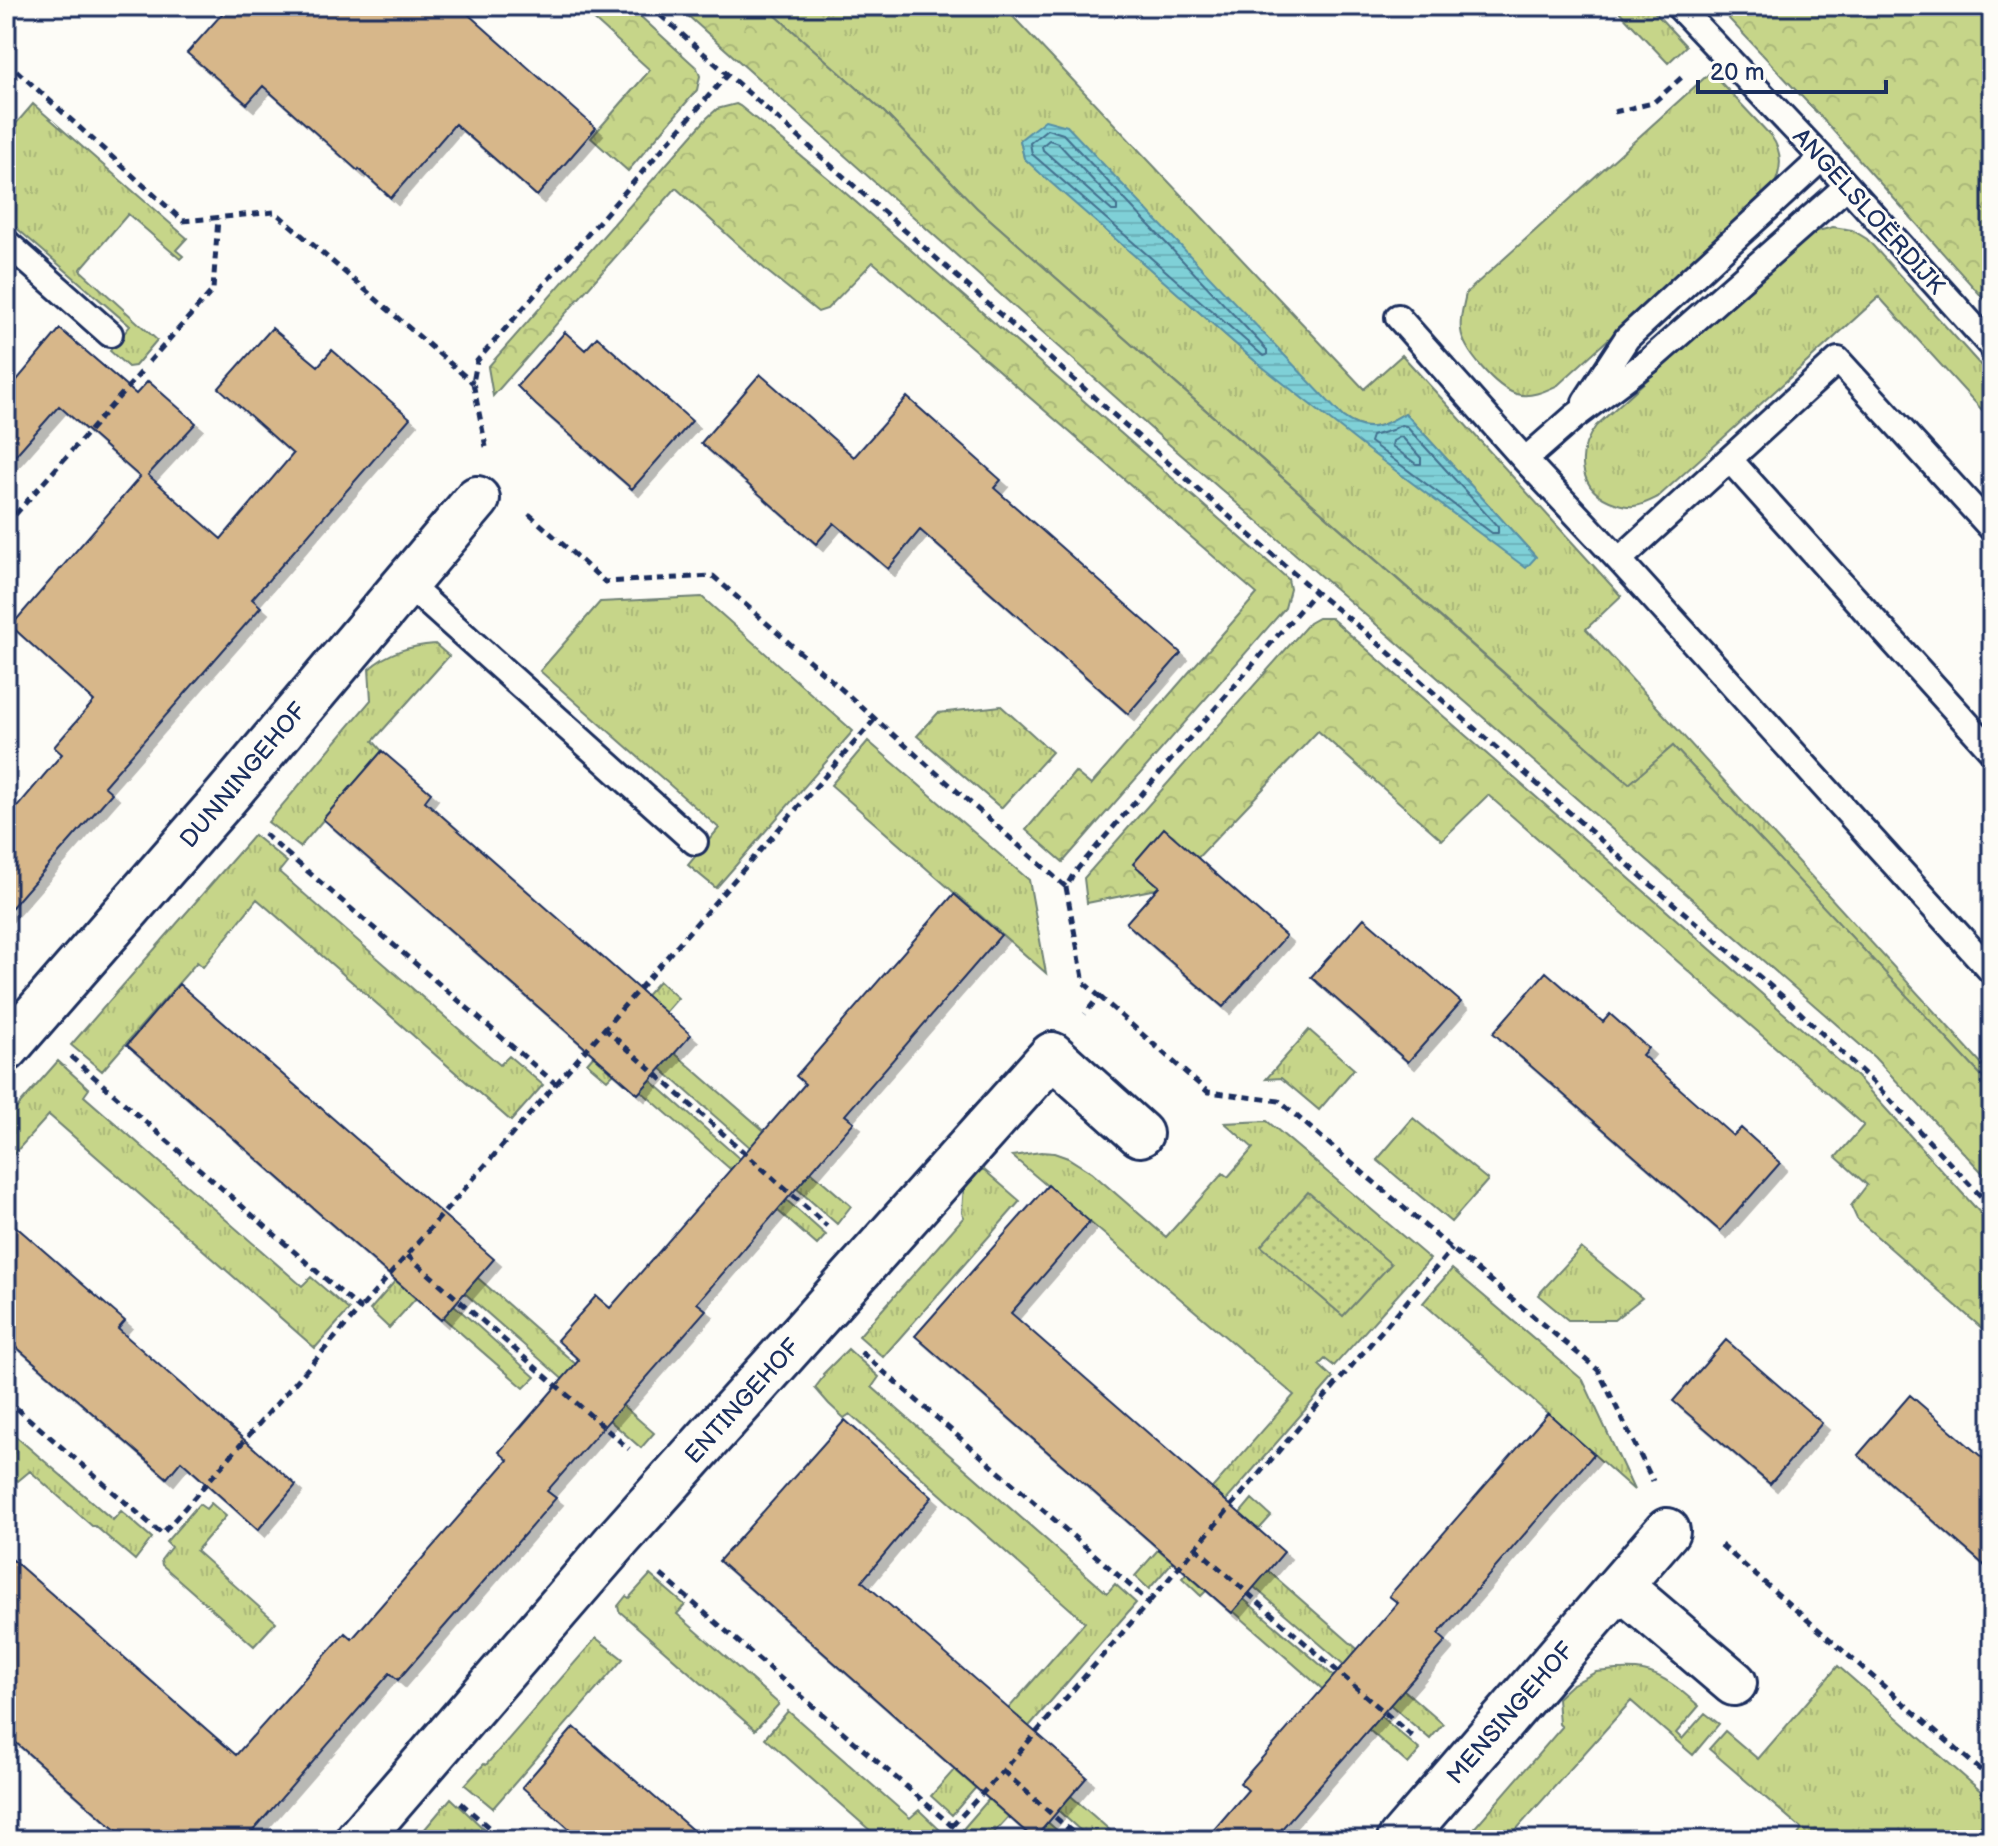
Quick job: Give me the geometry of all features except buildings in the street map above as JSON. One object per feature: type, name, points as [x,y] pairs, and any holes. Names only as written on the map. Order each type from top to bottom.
[{"type":"street","name":"DUNNINGEHOF","points":[[18,1035],[224,799],[477,499]]},
{"type":"street","points":[[1052,1055],[1140,1134]]},
{"type":"street","name":"ENTINGEHOF","points":[[358,1840],[619,1538],[1052,1055]]},
{"type":"street","name":"MENSINGEHOF","points":[[1400,1840],[1620,1586],[1663,1512]]},
{"type":"street","points":[[1620,1586],[1734,1683]]},
{"type":"lane","name":"ANGELSLOËRDIJK","points":[[1678,6],[1822,158],[1992,347]]},
{"type":"lane","points":[[1574,417],[1627,338],[1822,158]]},
{"type":"lane","points":[[1525,460],[1574,417],[1651,359],[1847,186]]},
{"type":"lane","points":[[6,242],[110,334]]},
{"type":"lane","points":[[1398,317],[1992,972]]},
{"type":"lane","points":[[1619,560],[1838,360],[1992,529]]},
{"type":"lane","points":[[1730,460],[1992,751]]},
{"type":"lane","points":[[406,583],[695,842]]},
{"type":"path","points":[[650,6],[1315,592],[1362,629],[1788,1001],[1875,1084],[1992,1208]]},
{"type":"path","points":[[1614,112],[1653,103],[1716,47]]},
{"type":"path","points":[[6,61],[183,221],[275,212],[473,383],[477,361],[727,75]]},
{"type":"path","points":[[6,525],[213,290],[218,218]]},
{"type":"path","points":[[527,511],[605,582],[713,576],[1066,887],[1084,983],[1208,1092],[1279,1101],[1598,1370],[1663,1512]]},
{"type":"path","points":[[1066,887],[1074,873],[1315,592]]},
{"type":"path","points":[[6,1399],[162,1534],[875,719]]},
{"type":"path","points":[[224,799],[556,1084]]},
{"type":"path","points":[[1052,1055],[1099,996]]},
{"type":"path","points":[[604,1028],[867,1261]]},
{"type":"path","points":[[18,1035],[360,1309]]},
{"type":"path","points":[[940,1840],[1003,1771],[1452,1249]]},
{"type":"path","points":[[407,1255],[669,1483]]},
{"type":"path","points":[[818,1315],[1149,1602]]},
{"type":"path","points":[[619,1538],[952,1826]]},
{"type":"path","points":[[1719,1543],[1992,1780]]},
{"type":"path","points":[[1195,1547],[1457,1775]]},
{"type":"path","points":[[1003,1771],[1081,1840]]},
{"type":"green space","points":[[579,6],[629,6],[697,68],[700,76],[697,90],[628,171],[591,138],[650,70]]},
{"type":"green space","points":[[677,6],[765,6],[884,112],[977,208],[1629,784],[1673,746],[1992,1087],[1992,1183],[1874,1057],[1148,426]]},
{"type":"green space","points":[[765,6],[1003,6],[1364,389],[1402,355],[1621,596],[1586,629],[1992,1075],[1992,1087],[1673,746],[1630,784],[977,208],[884,112]],"holes":[[[1020,140],[1343,417],[1360,426],[1374,427],[1405,413],[1536,557],[1255,361],[1024,158]]]},
{"type":"green space","points":[[1614,6],[1649,6],[1686,46],[1668,63]]},
{"type":"green space","points":[[1717,6],[1992,6],[1992,308],[1820,116]]},
{"type":"green space","points":[[1711,72],[1775,143],[1780,162],[1773,189],[1558,385],[1527,395],[1508,390],[1482,367],[1463,338],[1461,321],[1466,293]]},
{"type":"green space","points":[[33,104],[187,238],[176,250],[183,256],[180,259],[128,214],[80,270],[157,340],[135,366],[128,367],[110,351],[130,326],[6,219],[6,135]]},
{"type":"green space","points":[[736,104],[834,183],[1288,579],[1290,589],[1285,608],[1063,862],[1026,830],[1075,772],[1091,785],[1257,594],[873,262],[827,309],[818,312],[768,272],[676,188],[493,396],[488,367],[707,118],[717,109]]},
{"type":"green space","points":[[1833,227],[1852,230],[1867,239],[1992,378],[1992,421],[1879,297],[1658,497],[1640,505],[1627,506],[1593,490],[1587,481],[1583,460],[1589,437],[1596,426],[1793,248],[1814,232]]},
{"type":"green space","points":[[702,597],[853,731],[716,888],[688,865],[719,828],[540,671],[600,602]]},
{"type":"green space","points":[[1318,618],[1331,618],[1857,1077],[1992,1226],[1992,1337],[1857,1219],[1851,1206],[1867,1185],[1836,1157],[1864,1125],[1488,795],[1442,840],[1318,731],[1171,886],[1087,903],[1084,878],[1309,623]]},
{"type":"green space","points":[[435,644],[449,656],[373,741],[382,751],[300,847],[268,822],[371,700],[369,669],[400,651]]},
{"type":"green space","points":[[1001,706],[1052,752],[1001,808],[917,736],[938,713]]},
{"type":"green space","points":[[868,741],[1029,880],[1046,973],[831,785]]},
{"type":"green space","points":[[254,835],[287,862],[279,872],[500,1065],[509,1056],[543,1085],[511,1121],[257,899],[203,967],[197,962],[102,1071],[71,1045]]},
{"type":"green space","points":[[659,981],[678,998],[649,1031],[851,1206],[837,1224],[616,1029]]},
{"type":"green space","points":[[1309,1030],[1354,1069],[1319,1110],[1281,1078],[1266,1079]]},
{"type":"green space","points":[[606,1041],[826,1235],[817,1245],[617,1070],[607,1080],[587,1063]]},
{"type":"green space","points":[[58,1061],[89,1089],[84,1096],[302,1286],[311,1277],[349,1310],[315,1348],[49,1115],[6,1163],[6,1120]]},
{"type":"green space","points":[[1413,1118],[1488,1180],[1451,1222],[1377,1160]]},
{"type":"green space","points":[[1267,1121],[1430,1259],[1334,1366],[1325,1359],[1319,1365],[1333,1378],[1149,1589],[1135,1576],[1294,1395],[1012,1156],[1041,1152],[1068,1158],[1092,1173],[1166,1237],[1223,1173],[1228,1177],[1253,1148],[1225,1123]]},
{"type":"green space","points":[[983,1169],[1020,1201],[883,1357],[859,1336],[964,1217],[964,1183]]},
{"type":"green space","points":[[1308,1192],[1391,1264],[1343,1316],[1261,1246]]},
{"type":"green space","points":[[1581,1248],[1642,1298],[1614,1320],[1568,1320],[1538,1295]]},
{"type":"green space","points":[[419,1253],[454,1257],[654,1433],[641,1448]]},
{"type":"green space","points":[[409,1265],[535,1377],[524,1388],[418,1296],[389,1328],[370,1310]]},
{"type":"green space","points":[[1452,1269],[1583,1380],[1634,1490],[1423,1303]]},
{"type":"green space","points":[[848,1349],[879,1377],[872,1387],[1107,1593],[1115,1584],[1136,1603],[952,1815],[931,1796],[1085,1622],[850,1414],[844,1418],[815,1388],[823,1374]]},
{"type":"green space","points":[[6,1428],[113,1520],[121,1511],[152,1538],[135,1560],[30,1471],[18,1481],[6,1470]]},
{"type":"green space","points":[[1252,1499],[1271,1516],[1242,1548],[1443,1724],[1430,1739],[1210,1549]]},
{"type":"green space","points":[[211,1503],[226,1516],[196,1551],[276,1622],[254,1646],[162,1565],[161,1560],[171,1547],[166,1542],[199,1504],[206,1509]]},
{"type":"green space","points":[[1198,1560],[1420,1750],[1408,1764],[1208,1589],[1201,1596],[1182,1578]]},
{"type":"green space","points":[[650,1575],[685,1605],[677,1614],[779,1704],[755,1730],[619,1611],[618,1606],[626,1596],[629,1598]]},
{"type":"green space","points":[[596,1638],[623,1659],[493,1808],[465,1785]]},
{"type":"green space","points":[[1838,1666],[1992,1801],[1992,1815],[1967,1840],[1803,1840],[1798,1835],[1802,1829],[1709,1749],[1725,1731],[1758,1759]]},
{"type":"green space","points":[[1640,1670],[1658,1676],[1699,1706],[1676,1733],[1682,1739],[1705,1713],[1719,1724],[1693,1755],[1631,1701],[1507,1840],[1464,1840],[1562,1727],[1559,1724],[1557,1698],[1571,1685],[1596,1672]]},
{"type":"green space","points":[[788,1711],[910,1818],[919,1810],[940,1830],[931,1840],[881,1840],[765,1738]]},
{"type":"green space","points":[[1014,1771],[1047,1775],[1121,1840],[1091,1840]]},
{"type":"green space","points":[[1003,1783],[1068,1840],[1041,1840],[1011,1814],[987,1840],[975,1840],[963,1829]]},
{"type":"green space","points":[[451,1798],[484,1829],[475,1838],[477,1840],[434,1840],[424,1830]]},
{"type":"water","points":[[1045,120],[1067,126],[1343,417],[1360,426],[1374,427],[1405,413],[1536,557],[1526,568],[1255,361],[1041,174],[1024,158],[1020,140]]}]
